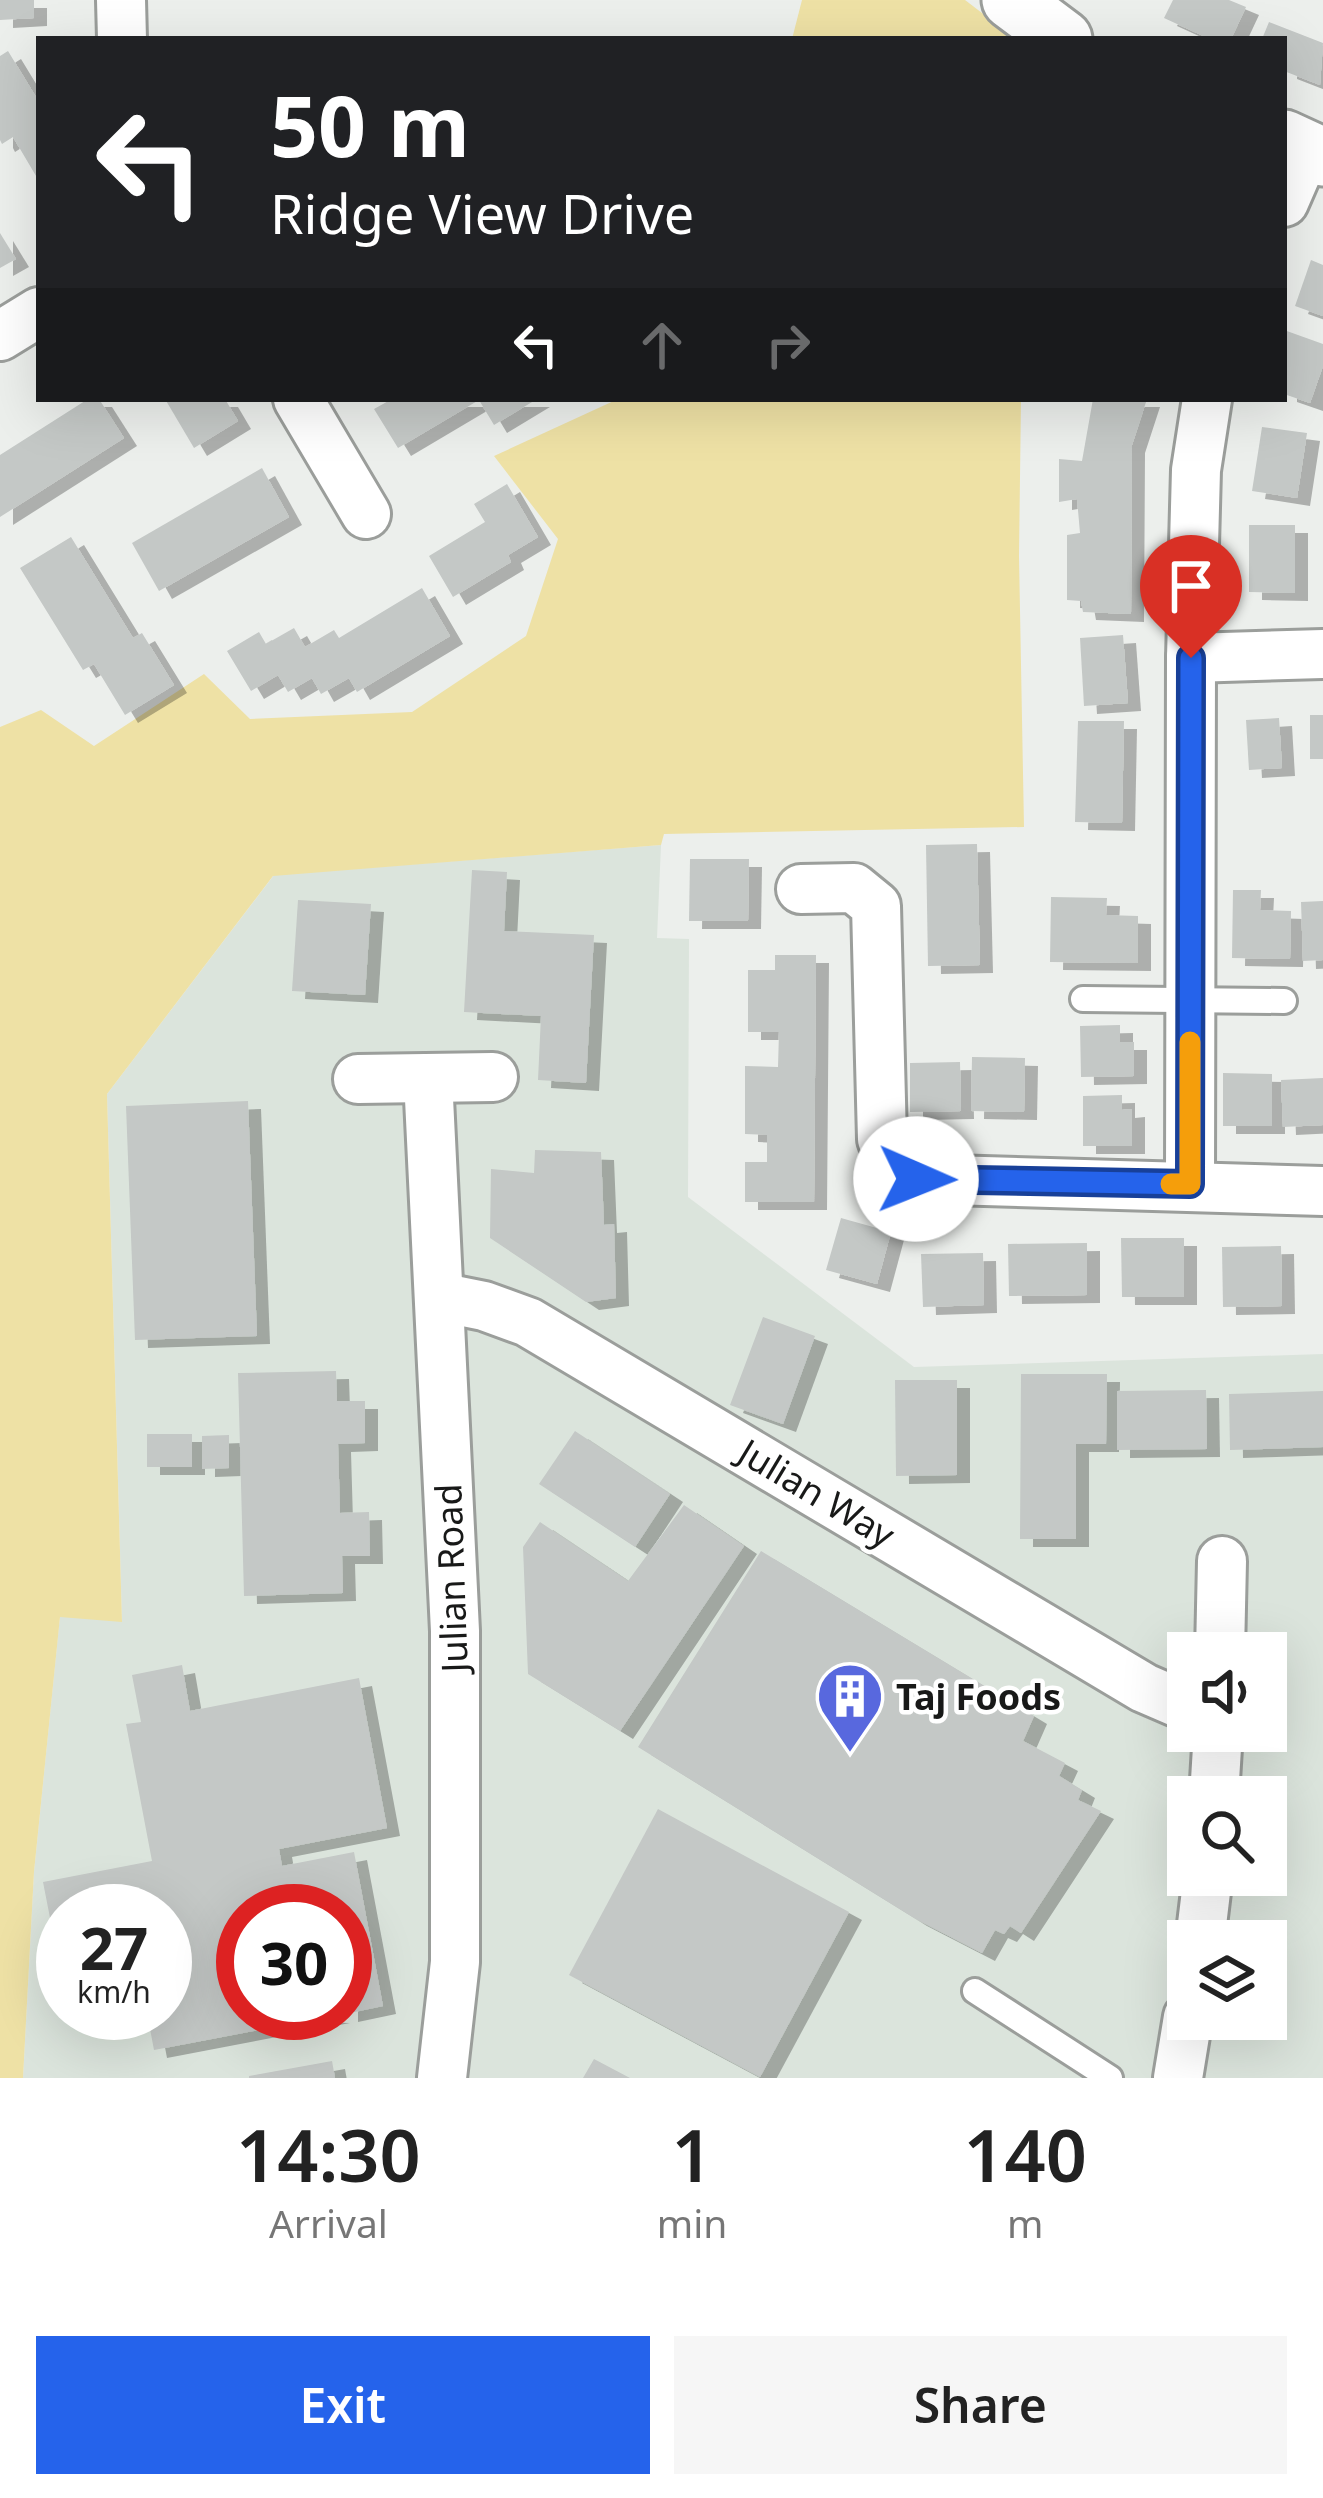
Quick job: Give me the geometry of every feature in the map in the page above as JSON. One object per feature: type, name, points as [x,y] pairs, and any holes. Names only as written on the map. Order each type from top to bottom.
[{"type":"street","points":[[121,0],[122,36]]},
{"type":"street","points":[[1011,0],[1059,36]]},
{"type":"street","points":[[1287,194],[1305,148]]},
{"type":"street","points":[[0,336],[36,314]]},
{"type":"street","points":[[300,402],[366,514]]},
{"type":"street","points":[[1190,1184],[1191,658],[1196,470],[1207,402]]},
{"type":"street","points":[[1191,658],[1323,654]]},
{"type":"street","points":[[801,889],[854,889],[875,906],[882,1138],[887,1156],[916,1179],[1323,1191]]},
{"type":"street","points":[[358,1079],[493,1077]]},
{"type":"street","name":"Julian Road","points":[[428,1078],[455,1678],[455,1962],[442,2078]]},
{"type":"street","name":"Julian Way","points":[[439,1298],[484,1306],[529,1322],[1167,1698]]},
{"type":"street","points":[[1220,1632],[1222,1561]]},
{"type":"street","points":[[1178,2078],[1184,2040]]},
{"type":"lane","points":[[1083,999],[1284,1001]]},
{"type":"lane","points":[[975,1991],[1111,2078]]},
{"type":"shaded area","points":[[802,0],[965,0],[1012,36],[793,36]]},
{"type":"shaded area","points":[[611,402],[1021,402],[1024,827],[664,834],[661,845],[273,876],[107,1094],[122,1622],[60,1617],[34,1872],[23,2078],[0,2078],[0,727],[41,710],[94,746],[204,674],[250,719],[412,712],[526,636],[558,539],[494,456]]},
{"type":"shaded area","points":[[661,845],[657,938],[689,939],[688,1197],[914,1367],[1323,1354],[1323,2078],[23,2078],[34,1872],[60,1616],[122,1621],[107,1094],[274,875]]},
{"type":"building","points":[[0,0],[34,0],[34,18],[0,20]]},
{"type":"building","points":[[1173,0],[1229,0],[1246,7],[1232,36],[1203,36],[1164,18]]},
{"type":"building","points":[[1269,22],[1323,43],[1320,85],[1287,72],[1287,36],[1263,36]]},
{"type":"building","points":[[8,51],[36,97],[36,176],[13,137],[2,144],[0,140],[0,56]]},
{"type":"building","points":[[0,233],[16,259],[0,268]]},
{"type":"building","points":[[1311,260],[1323,265],[1323,316],[1295,306]]},
{"type":"building","points":[[1287,331],[1323,344],[1323,366],[1310,403],[1287,395]]},
{"type":"building","points":[[83,402],[101,402],[124,438],[0,517],[0,455]]},
{"type":"building","points":[[167,402],[227,402],[238,421],[194,448]]},
{"type":"building","points":[[387,402],[476,402],[398,448],[374,409]]},
{"type":"building","points":[[480,402],[532,402],[494,425]]},
{"type":"building","points":[[1092,402],[1146,402],[1132,445],[1131,614],[1083,612],[1081,601],[1067,600],[1067,535],[1080,533],[1077,499],[1059,502],[1059,459],[1082,461]]},
{"type":"building","points":[[1262,427],[1307,433],[1297,498],[1252,491]]},
{"type":"building","points":[[262,468],[289,517],[159,591],[132,543]]},
{"type":"building","points":[[507,484],[538,537],[508,555],[511,562],[453,597],[429,556],[485,522],[474,504]]},
{"type":"building","points":[[1249,525],[1295,525],[1295,593],[1249,592]]},
{"type":"building","points":[[71,537],[133,638],[142,633],[174,685],[125,715],[94,664],[83,670],[20,568]]},
{"type":"building","points":[[422,588],[450,636],[357,692],[349,678],[321,694],[312,678],[288,692],[278,675],[251,691],[227,651],[259,632],[266,644],[294,628],[305,647],[334,630],[339,638]]},
{"type":"building","points":[[1123,635],[1128,703],[1084,706],[1080,638]]},
{"type":"building","points":[[1310,715],[1323,715],[1323,759],[1310,759]]},
{"type":"building","points":[[1279,718],[1282,768],[1249,770],[1246,720]]},
{"type":"building","points":[[1078,721],[1124,721],[1122,823],[1075,822]]},
{"type":"building","points":[[977,844],[980,965],[928,966],[926,845]]},
{"type":"building","points":[[690,859],[749,859],[748,921],[689,921]]},
{"type":"building","points":[[472,870],[507,872],[504,931],[594,935],[586,1083],[538,1080],[541,1016],[464,1012]]},
{"type":"building","points":[[1233,890],[1261,890],[1260,910],[1291,911],[1290,959],[1232,958]]},
{"type":"building","points":[[1051,897],[1107,898],[1106,915],[1138,916],[1138,963],[1050,962]]},
{"type":"building","points":[[298,900],[371,904],[365,995],[292,991]]},
{"type":"building","points":[[1323,901],[1323,960],[1303,961],[1301,902]]},
{"type":"building","points":[[775,955],[816,955],[814,1202],[745,1202],[745,1162],[767,1162],[767,1135],[745,1134],[745,1066],[778,1067],[779,1032],[748,1032],[748,970],[775,970]]},
{"type":"building","points":[[1120,1025],[1120,1042],[1134,1042],[1134,1076],[1081,1077],[1080,1026]]},
{"type":"building","points":[[972,1057],[1025,1058],[1024,1112],[971,1111]]},
{"type":"building","points":[[960,1062],[961,1111],[910,1112],[910,1063]]},
{"type":"building","points":[[1223,1073],[1272,1074],[1272,1126],[1223,1126]]},
{"type":"building","points":[[1323,1078],[1323,1125],[1283,1127],[1281,1080]]},
{"type":"building","points":[[1122,1095],[1122,1110],[1132,1109],[1132,1146],[1083,1146],[1083,1096]]},
{"type":"building","points":[[248,1101],[257,1336],[135,1340],[126,1106]]},
{"type":"building","points":[[535,1150],[601,1152],[604,1225],[614,1224],[616,1298],[586,1302],[490,1238],[491,1169],[534,1173]]},
{"type":"building","points":[[841,1218],[891,1232],[877,1284],[826,1270]]},
{"type":"building","points":[[1121,1238],[1184,1238],[1184,1297],[1122,1297]]},
{"type":"building","points":[[1087,1243],[1087,1295],[1009,1296],[1008,1244]]},
{"type":"building","points":[[1281,1246],[1282,1306],[1223,1307],[1222,1247]]},
{"type":"building","points":[[983,1253],[984,1305],[923,1307],[921,1254]]},
{"type":"building","points":[[763,1317],[815,1336],[783,1424],[730,1405]]},
{"type":"building","points":[[336,1371],[337,1401],[365,1401],[365,1443],[338,1444],[340,1513],[369,1512],[370,1556],[342,1556],[343,1593],[244,1596],[238,1373]]},
{"type":"building","points":[[1021,1374],[1107,1374],[1106,1444],[1076,1444],[1076,1539],[1020,1539]]},
{"type":"building","points":[[895,1380],[957,1380],[957,1475],[896,1476]]},
{"type":"building","points":[[1206,1390],[1207,1449],[1117,1450],[1117,1391]]},
{"type":"building","points":[[1323,1391],[1323,1447],[1230,1450],[1229,1394]]},
{"type":"building","points":[[575,1431],[670,1494],[635,1547],[539,1484]]},
{"type":"building","points":[[147,1434],[192,1434],[192,1467],[147,1467]]},
{"type":"building","points":[[229,1435],[229,1468],[202,1469],[202,1436]]},
{"type":"building","points":[[684,1505],[744,1546],[620,1731],[528,1674],[523,1547],[540,1522],[628,1581]]},
{"type":"building","name":"Taj Foods","points":[[761,1551],[1034,1716],[1023,1741],[1065,1763],[1059,1776],[1082,1790],[1078,1800],[1101,1811],[1021,1933],[1010,1926],[1004,1934],[995,1930],[982,1953],[914,1918],[638,1747]]},
{"type":"building","points":[[182,1665],[190,1711],[359,1678],[387,1828],[279,1849],[282,1866],[354,1852],[360,1884],[216,1884],[216,2038],[154,2050],[152,2040],[192,2040],[192,1884],[43,1882],[152,1861],[126,1724],[141,1722],[132,1675]]},
{"type":"building","points":[[658,1809],[849,1912],[760,2077],[569,1975]]},
{"type":"building","points":[[372,1948],[383,2006],[372,2008]]},
{"type":"building","points":[[594,2059],[630,2078],[583,2078]]},
{"type":"building","points":[[332,2061],[335,2078],[249,2078],[249,2076]]},
{"type":"slow traffic","points":[[1171,1184],[1190,1184],[1190,1042]]},
{"type":"place","name":"Taj Foods","points":[[850,1755]]},
{"type":"route","points":[[916,1179],[1190,1184],[1191,658]]}]
